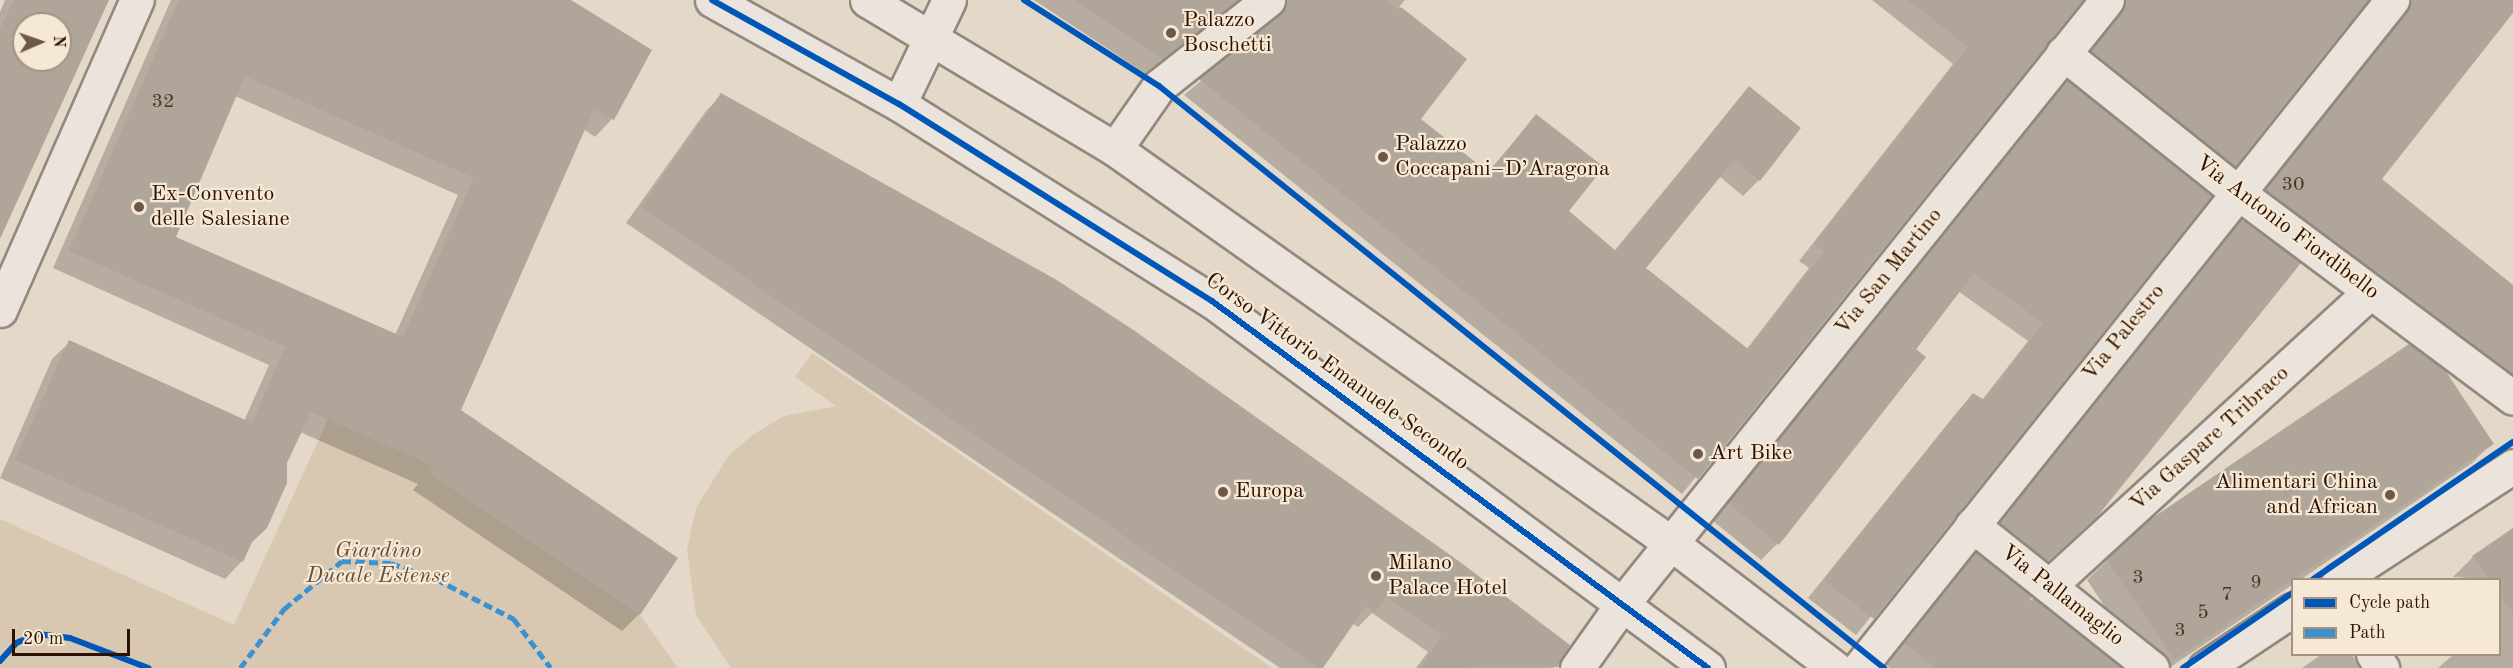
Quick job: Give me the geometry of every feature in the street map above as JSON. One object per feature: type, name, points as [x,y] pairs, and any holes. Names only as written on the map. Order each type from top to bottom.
[{"type":"street","points":[[0,310],[137,0]]},
{"type":"street","name":"Corso Vittorio Emanuele Secondo","points":[[712,0],[898,104],[1212,302],[1623,603],[1708,668]]},
{"type":"street","points":[[867,0],[1115,148],[1672,544],[1835,668]]},
{"type":"street","points":[[898,104],[949,0]]},
{"type":"street","points":[[1115,148],[1159,86],[1268,0]]},
{"type":"street","name":"Via San Martino","points":[[1672,544],[2107,0]]},
{"type":"street","name":"Via Palestro","points":[[1859,668],[2392,0]]},
{"type":"street","name":"Via Antonio Fiordibello","points":[[2063,53],[2237,192],[2513,398]]},
{"type":"street","name":"Via Gaspare Tribraco","points":[[2049,586],[2370,292]]},
{"type":"street","points":[[2340,578],[2513,466]]},
{"type":"street","name":"Via Pallamaglio","points":[[1972,525],[2152,668]]},
{"type":"street","points":[[1577,668],[1623,603],[1672,544]]},
{"type":"street","points":[[2205,668],[2291,611]]},
{"type":"green space","points":[[812,353],[1272,668],[731,668],[696,615],[687,550],[696,508],[729,455],[754,434],[784,416],[836,406],[795,377]]},
{"type":"green space","name":"Giardino Ducale Estense","points":[[328,419],[434,466],[430,473],[640,615],[678,668],[0,668],[0,519],[234,625]]},
{"type":"building","points":[[14,0],[109,0],[0,239],[0,29]]},
{"type":"building","points":[[179,0],[571,0],[652,50],[614,120],[594,109],[461,410],[678,558],[640,615],[429,472],[434,466],[311,412],[287,463],[287,483],[267,528],[252,542],[243,562],[15,460],[69,340],[252,423],[285,347],[69,251]],"holes":[[[245,76],[474,178],[403,337],[176,237]]]},
{"type":"building","name":"Palazzo Boschetti","points":[[1074,0],[1238,0],[1163,59]]},
{"type":"building","points":[[1286,0],[1386,0],[1399,10],[1401,7],[1467,59],[1421,119],[1489,173],[1536,114],[1604,167],[1569,211],[1616,251],[1749,86],[1801,128],[1760,181],[1734,160],[1646,268],[1748,349],[1824,252],[1814,244],[1968,47],[1908,0],[2083,0],[1698,479],[1199,79],[1280,15]]},
{"type":"building","points":[[2125,0],[2368,0],[2235,167],[2090,51],[2122,12]]},
{"type":"building","points":[[2410,0],[2513,0],[2513,13],[2382,179],[2513,285],[2513,375],[2265,189],[2407,12]]},
{"type":"building","points":[[2067,80],[2212,196],[1874,619],[1824,580],[1973,393],[1984,400],[2043,323],[1974,273],[1916,349],[1926,357],[1779,545],[1728,503]]},
{"type":"building","points":[[721,93],[1055,279],[1132,329],[1460,562],[1570,645],[1558,667],[1420,668],[1442,636],[1386,597],[1375,613],[1366,606],[1323,668],[1318,668],[641,207]]},
{"type":"building","points":[[2241,219],[2301,263],[2097,517],[2048,561],[1999,523]]},
{"type":"building","points":[[2409,344],[2445,370],[2494,444],[2295,578],[2291,578],[2291,581],[2174,660],[2106,559],[2148,521]]},
{"type":"building","points":[[2513,528],[2513,613],[2501,597],[2501,578],[2488,578],[2472,556]]},
{"type":"building","points":[[1976,552],[2032,597],[2029,601],[2034,598],[2122,668],[1936,668],[1903,643]]},
{"type":"marked path","points":[[240,668],[284,609],[342,561],[391,563],[436,579],[514,619],[551,668]]},
{"type":"cycle path","points":[[712,0],[899,104],[1212,301],[1708,668]]},
{"type":"cycle path","points":[[1024,0],[1159,86],[1884,668]]},
{"type":"cycle path","points":[[2315,578],[2513,442]]},
{"type":"cycle path","points":[[2183,668],[2291,594]]},
{"type":"cycle path","points":[[0,661],[16,643],[38,634],[70,638],[148,668]]},
{"type":"place","name":"Palazzo Boschetti","points":[[1171,33]]},
{"type":"place","name":"Palazzo Coccapani–D’Aragona","points":[[1383,157]]},
{"type":"place","name":"Ex-Convento delle Salesiane","points":[[139,207]]},
{"type":"place","name":"Art Bike","points":[[1698,454]]},
{"type":"place","name":"Europa","points":[[1223,492]]},
{"type":"place","name":"Alimentari China and African","points":[[2390,495]]},
{"type":"place","name":"Milano Palace Hotel","points":[[1376,576]]}]
